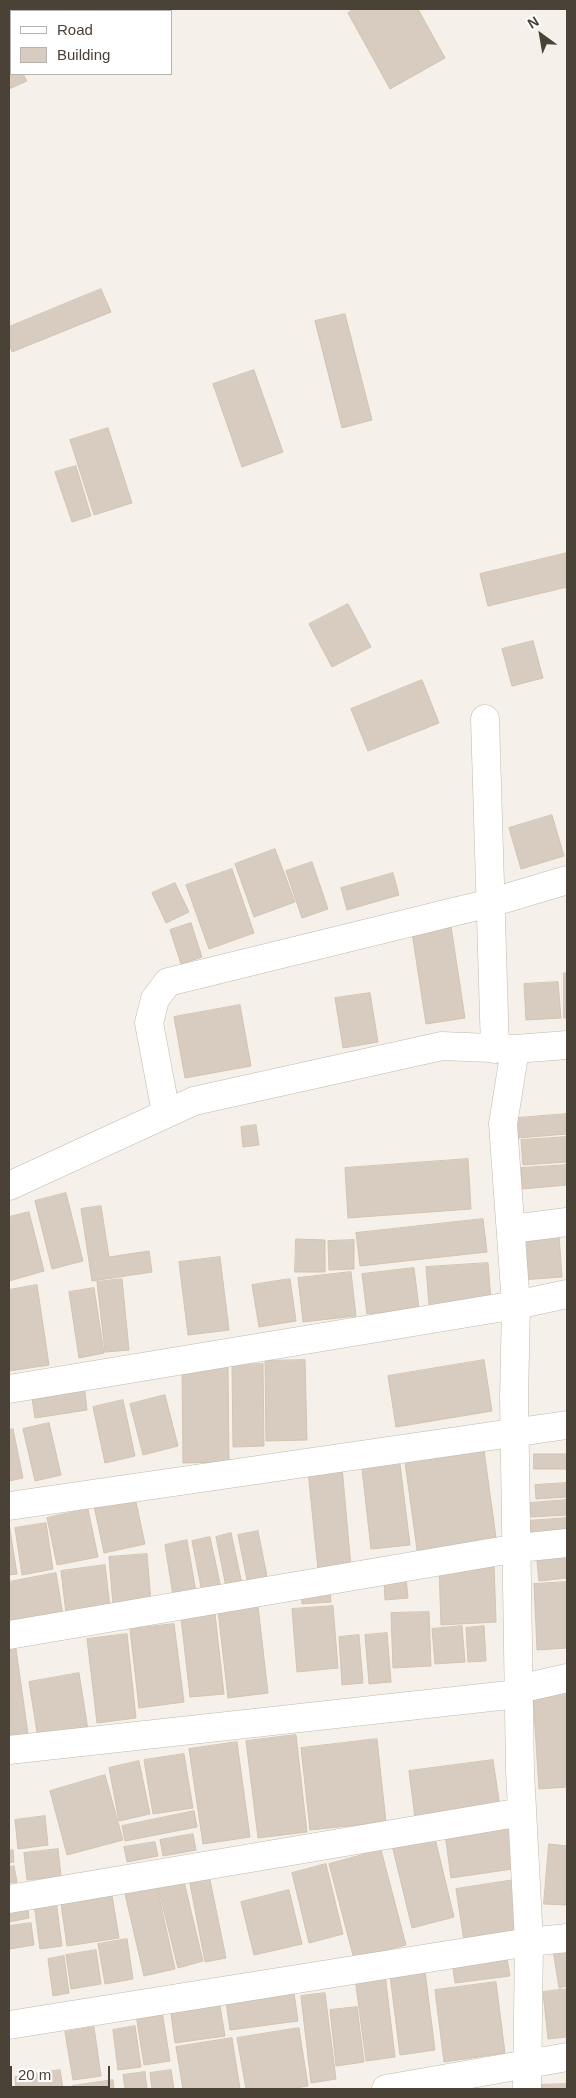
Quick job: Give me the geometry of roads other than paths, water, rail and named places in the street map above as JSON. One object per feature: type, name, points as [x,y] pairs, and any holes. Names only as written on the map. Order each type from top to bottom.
[{"type":"street","points":[[485,719],[490,903],[505,1049],[503,1124],[516,1305],[514,1432],[518,1548],[522,1812],[528,1942],[528,2076]]},
{"type":"street","points":[[166,1114],[149,1023],[154,999],[168,982],[490,903],[567,880]]},
{"type":"street","points":[[9,1186],[194,1101],[442,1046],[505,1049],[567,1045]]},
{"type":"street","points":[[511,1229],[567,1222]]},
{"type":"street","points":[[9,1389],[516,1305],[567,1294]]},
{"type":"street","points":[[9,1506],[567,1425]]},
{"type":"street","points":[[9,1634],[518,1548],[567,1543]]},
{"type":"street","points":[[519,1689],[567,1678]]},
{"type":"street","points":[[9,1750],[518,1694],[519,1689]]},
{"type":"street","points":[[9,1899],[522,1812]]},
{"type":"street","points":[[9,2025],[528,1942],[567,1938]]},
{"type":"street","points":[[386,2089],[528,2076],[567,2057]]}]
